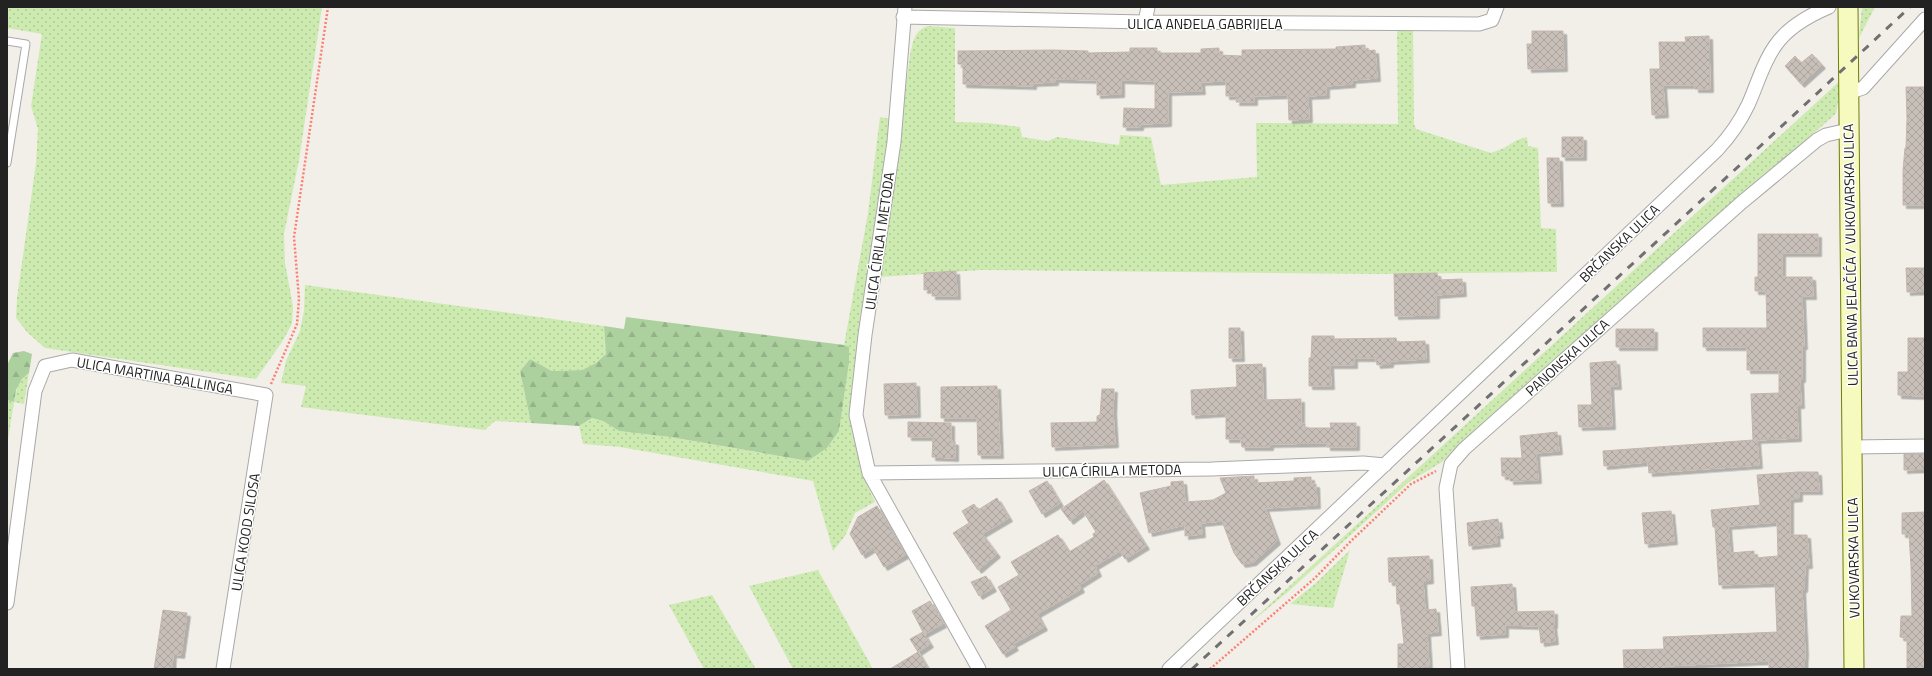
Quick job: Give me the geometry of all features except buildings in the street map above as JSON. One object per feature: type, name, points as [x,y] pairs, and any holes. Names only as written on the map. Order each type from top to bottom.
[{"type":"main road","name":"ULICA BANA JELAČIĆA / VUKOVARSKA ULICA","points":[[1848,7],[1852,447]]},
{"type":"main road","name":"VUKOVARSKA ULICA","points":[[1852,447],[1854,669]]},
{"type":"street","points":[[1145,22],[1148,7]]},
{"type":"street","name":"ULICA ANĐELA GABRIJELA","points":[[904,12],[1145,22],[1479,24],[1492,20],[1497,7]]},
{"type":"street","name":"BRČANSKA ULICA","points":[[1169,669],[1717,150],[1732,134],[1749,104],[1774,46],[1785,34],[1803,21],[1829,7]]},
{"type":"street","name":"ULICA ĆIRILA I METODA","points":[[904,12],[894,142],[856,401],[856,415],[868,473],[979,669]]},
{"type":"street","points":[[1848,93],[1863,88],[1925,19]]},
{"type":"street","name":"PANONSKA ULICA","points":[[1458,669],[1446,488],[1451,464],[1464,449],[1741,203],[1817,140],[1826,135],[1848,130]]},
{"type":"street","name":"ULICA MARTINA BALLINGA","points":[[7,603],[35,391],[46,366],[72,360],[266,395]]},
{"type":"street","name":"ULICA KOOD SILOSA","points":[[223,669],[266,395]]},
{"type":"street","points":[[1852,447],[1925,446]]},
{"type":"street","name":"ULICA ĆIRILA I METODA","points":[[868,473],[1212,469],[1363,463],[1385,466]]},
{"type":"lane","points":[[7,41],[26,44],[7,163]]},
{"type":"path","points":[[266,395],[297,324],[299,299],[294,237],[328,7]]},
{"type":"path","points":[[1210,669],[1315,578],[1351,541],[1412,484],[1451,464]]},
{"type":"green space","points":[[7,7],[322,7],[299,160],[284,234],[285,263],[293,306],[292,324],[282,342],[256,379],[45,348],[27,332],[16,318],[17,298],[36,163],[38,129],[31,106],[42,34],[7,28]]},
{"type":"green space","points":[[1862,7],[1875,7],[1859,38]]},
{"type":"green space","points":[[928,26],[955,28],[955,122],[988,123],[1020,127],[1022,137],[1048,141],[1057,137],[1119,145],[1120,135],[1151,137],[1161,185],[1257,177],[1256,123],[1398,124],[1397,29],[1413,29],[1414,124],[1416,129],[1491,153],[1504,148],[1517,140],[1527,137],[1528,146],[1538,148],[1541,228],[1556,229],[1557,272],[1380,274],[981,270],[880,277],[910,55],[913,42],[917,34],[923,28]]},
{"type":"green space","points":[[1843,78],[1836,113],[1831,118],[1456,448],[1442,462],[1409,482],[1289,591],[1245,627]]},
{"type":"green space","points":[[880,117],[890,119],[872,256],[860,316],[854,383],[859,458],[863,476],[875,502],[855,513],[845,536],[833,551],[813,481],[620,447],[583,444],[579,426],[592,418],[603,421],[619,431],[670,437],[808,461],[827,448],[839,431],[849,363],[849,347],[844,345],[868,213]]},
{"type":"green space","points":[[305,285],[604,326],[606,354],[596,363],[582,370],[552,371],[530,359],[520,371],[531,423],[495,421],[485,430],[301,407],[306,386],[281,383],[286,361],[300,331],[304,311]]},
{"type":"green space","points":[[626,317],[844,345],[849,347],[849,363],[839,431],[827,448],[808,461],[670,437],[619,431],[603,421],[592,418],[579,426],[531,423],[520,371],[530,359],[552,371],[582,370],[596,363],[606,354],[604,326],[624,329]]},
{"type":"green space","points":[[24,351],[32,354],[29,373],[22,379],[16,390],[14,402],[7,400],[7,365],[13,353]]},
{"type":"green space","points":[[29,373],[24,404],[14,402],[18,386]]},
{"type":"green space","points":[[7,400],[14,402],[7,446]]},
{"type":"green space","points":[[1350,550],[1333,608],[1290,604],[1316,583]]},
{"type":"green space","points":[[818,570],[873,669],[793,669],[749,586]]},
{"type":"green space","points":[[712,595],[756,669],[704,669],[669,605]]},
{"type":"railway","points":[[1192,669],[1910,7]]}]
